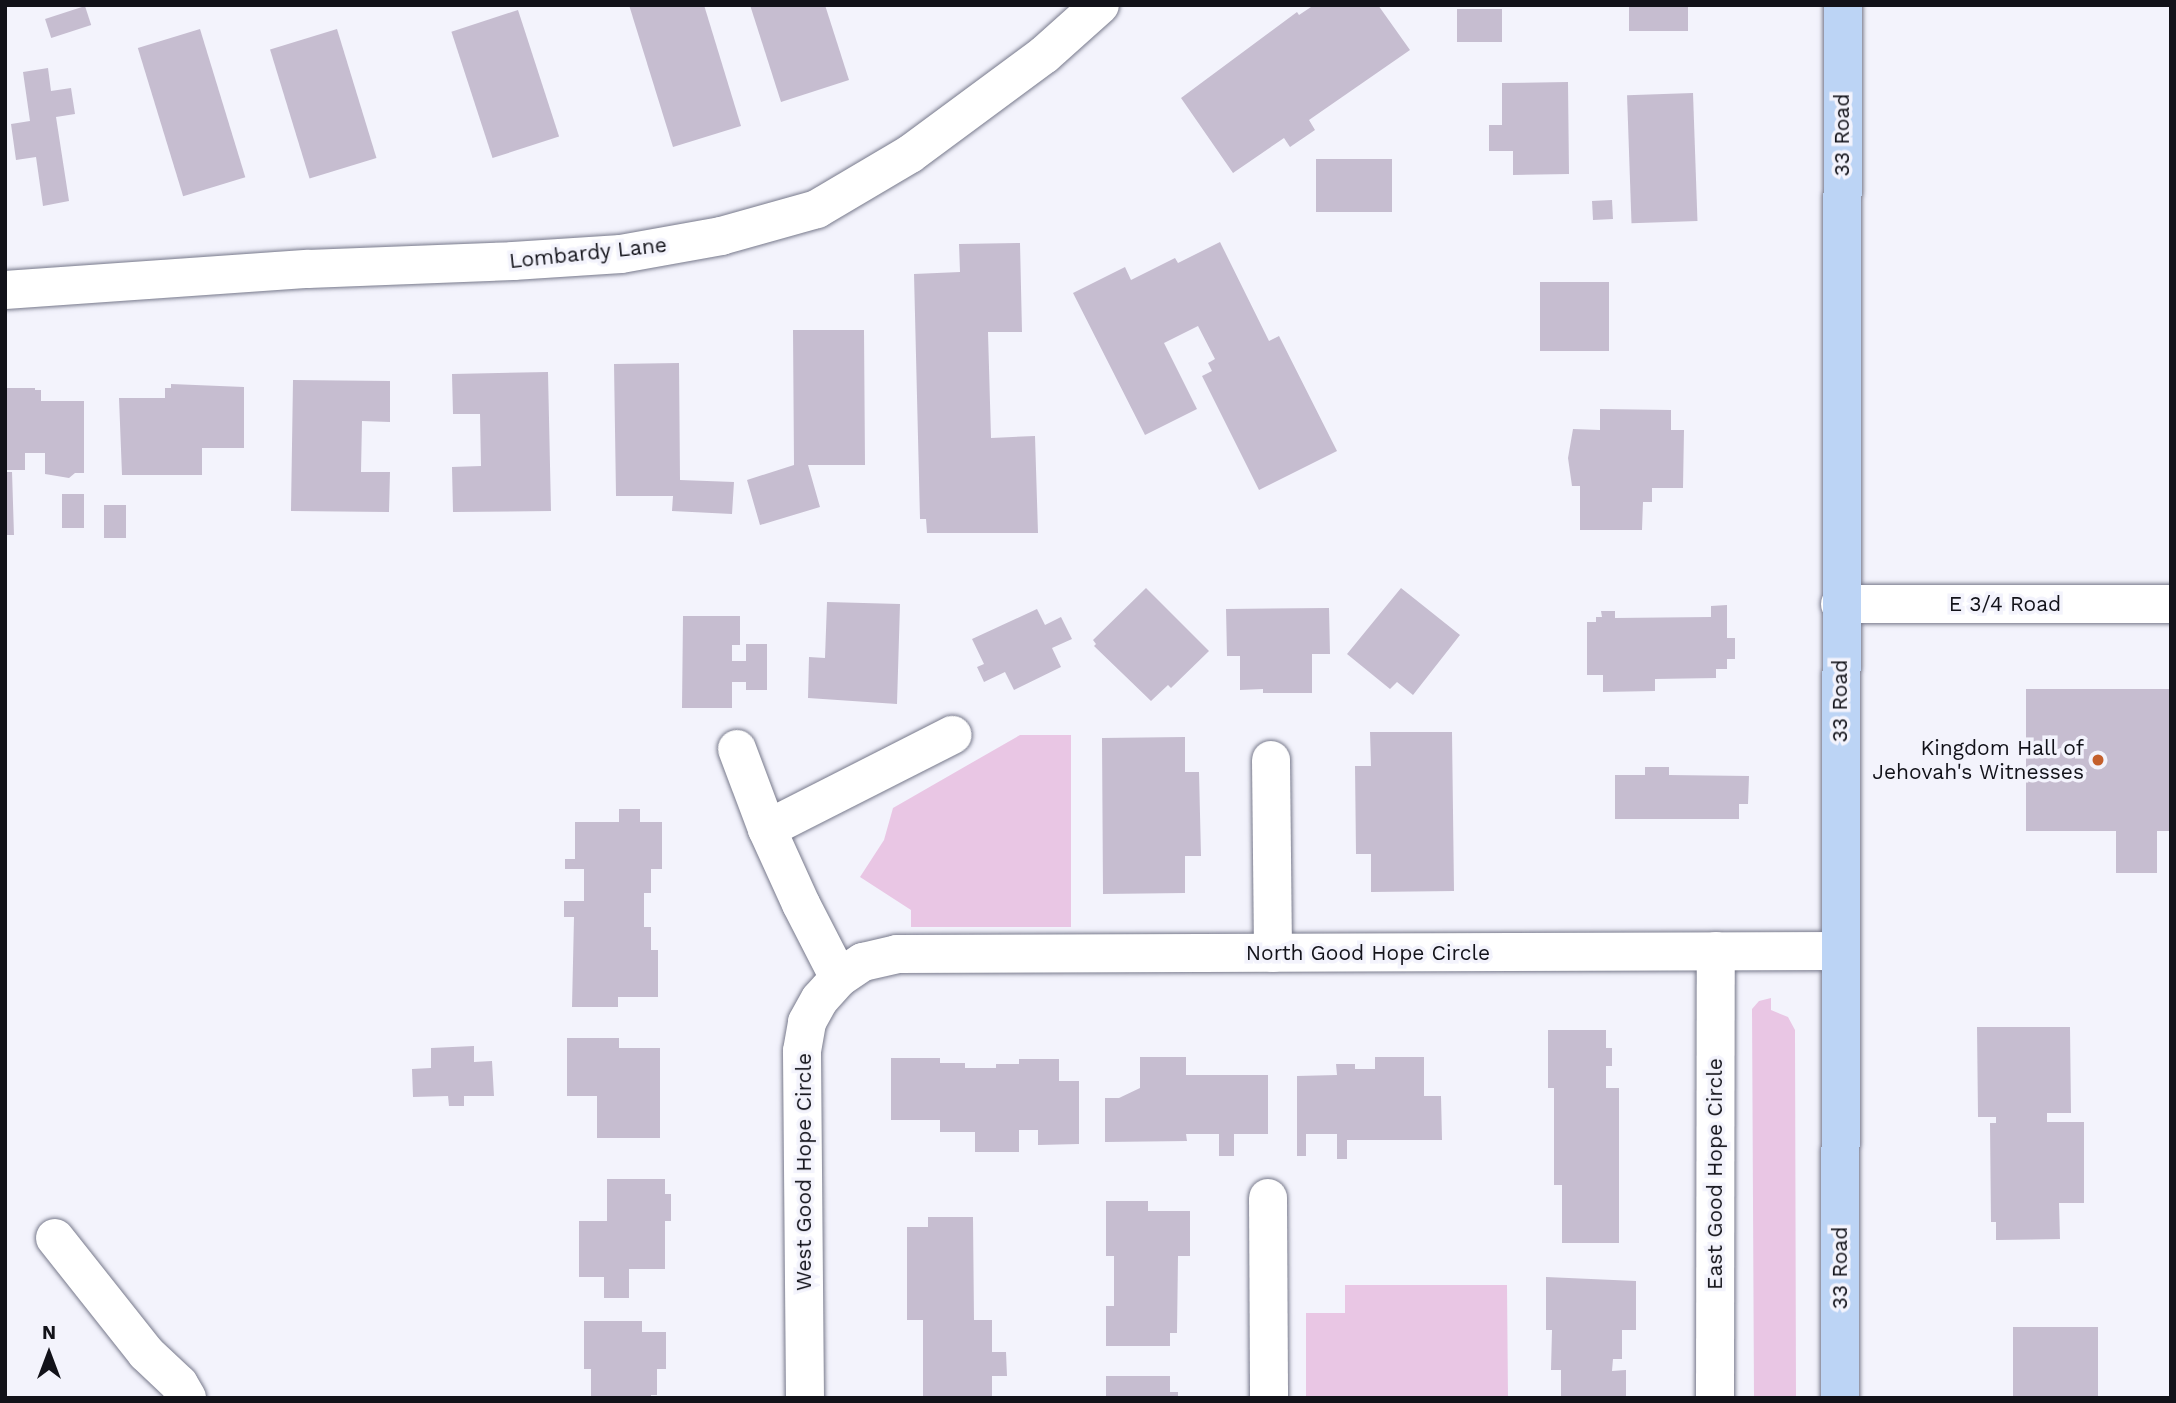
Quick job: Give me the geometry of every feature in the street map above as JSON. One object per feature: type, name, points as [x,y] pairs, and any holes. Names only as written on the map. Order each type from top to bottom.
[{"type":"main road","name":"33 Road","points":[[1840,1398],[1843,5]]},
{"type":"street","name":"Lombardy Lane","points":[[5,290],[308,269],[621,254],[721,236],[817,209],[910,153],[1044,55],[1100,5]]},
{"type":"street","name":"E 3/4 Road","points":[[1840,604],[2171,604]]},
{"type":"street","points":[[767,829],[951,735]]},
{"type":"street","points":[[737,749],[767,829],[839,978]]},
{"type":"street","points":[[1271,760],[1273,954]]},
{"type":"street","name":"East Good Hope Circle","points":[[1715,1398],[1716,951]]},
{"type":"street","name":"North Good Hope Circle","points":[[897,954],[1839,951]]},
{"type":"street","name":"West Good Hope Circle","points":[[805,1398],[802,1051],[807,1022],[820,999],[839,978],[863,962],[897,954]]},
{"type":"street","points":[[1268,1198],[1269,1398]]},
{"type":"street","points":[[55,1238],[146,1353],[179,1384],[187,1398]]},
{"type":"shaded area","points":[[1020,735],[1071,735],[1071,927],[911,927],[911,910],[860,877],[884,840],[893,808]]},
{"type":"shaded area","points":[[1771,998],[1771,1010],[1788,1017],[1795,1030],[1796,1398],[1754,1398],[1752,1009],[1759,1001]]},
{"type":"shaded area","points":[[1345,1285],[1507,1285],[1508,1398],[1306,1398],[1306,1313],[1345,1313]]},
{"type":"building","points":[[629,5],[704,5],[741,126],[673,147]]},
{"type":"building","points":[[750,5],[825,5],[849,80],[781,102]]},
{"type":"building","points":[[1314,5],[1378,5],[1410,50],[1309,120],[1315,130],[1290,147],[1284,138],[1233,173],[1181,98],[1297,12],[1299,15]]},
{"type":"building","points":[[1629,5],[1688,5],[1688,31],[1629,31]]},
{"type":"building","points":[[85,6],[91,25],[51,38],[45,19]]},
{"type":"building","points":[[1457,9],[1502,9],[1502,42],[1457,42]]},
{"type":"building","points":[[518,10],[559,136],[493,158],[451,32]]},
{"type":"building","points":[[200,29],[245,177],[183,196],[138,48]]},
{"type":"building","points":[[337,29],[376,158],[310,179],[270,49]]},
{"type":"building","points":[[48,68],[51,91],[71,88],[75,114],[56,117],[69,201],[43,206],[36,157],[16,160],[11,124],[30,121],[23,72]]},
{"type":"building","points":[[1568,82],[1569,174],[1513,175],[1513,151],[1489,151],[1489,125],[1502,125],[1502,83]]},
{"type":"building","points":[[1693,93],[1697,221],[1632,223],[1627,95]]},
{"type":"building","points":[[1316,159],[1392,159],[1392,212],[1316,212]]},
{"type":"building","points":[[1612,200],[1613,219],[1593,220],[1592,201]]},
{"type":"building","points":[[1220,242],[1269,341],[1279,336],[1337,451],[1259,490],[1202,376],[1212,371],[1208,363],[1215,359],[1198,326],[1164,343],[1197,409],[1145,435],[1073,293],[1125,267],[1131,280],[1175,258],[1178,263]]},
{"type":"building","points":[[1020,243],[1022,332],[988,332],[991,438],[1035,436],[1038,533],[927,533],[926,519],[920,519],[914,274],[960,272],[959,244]]},
{"type":"building","points":[[1540,282],[1609,282],[1609,351],[1540,351]]},
{"type":"building","points":[[793,330],[864,330],[865,465],[808,465],[820,507],[760,525],[747,480],[794,465]]},
{"type":"building","points":[[679,363],[680,480],[734,482],[732,514],[672,511],[673,496],[616,496],[614,364]]},
{"type":"building","points":[[548,372],[551,511],[453,512],[452,467],[481,466],[480,414],[453,414],[452,374]]},
{"type":"building","points":[[293,380],[390,381],[390,422],[362,421],[361,472],[390,472],[389,512],[291,511]]},
{"type":"building","points":[[171,384],[244,387],[244,448],[202,448],[202,475],[122,475],[119,398],[165,398],[165,388],[171,388]]},
{"type":"building","points":[[5,388],[41,390],[41,401],[84,401],[84,473],[75,473],[69,478],[45,474],[45,453],[25,453],[25,470],[5,470]]},
{"type":"building","points":[[1600,409],[1671,410],[1671,430],[1684,430],[1683,488],[1652,488],[1652,502],[1643,502],[1642,530],[1580,530],[1580,486],[1572,486],[1568,458],[1573,429],[1600,430]]},
{"type":"building","points":[[5,472],[12,472],[14,535],[5,535]]},
{"type":"building","points":[[62,494],[84,494],[84,528],[62,528]]},
{"type":"building","points":[[104,505],[126,505],[126,538],[104,538]]},
{"type":"building","points":[[1146,588],[1209,651],[1171,688],[1168,685],[1151,701],[1094,646],[1096,644],[1093,640]]},
{"type":"building","points":[[1401,588],[1460,635],[1413,695],[1397,682],[1390,689],[1347,654]]},
{"type":"building","points":[[827,602],[900,604],[897,704],[808,698],[809,657],[825,658]]},
{"type":"building","points":[[1727,605],[1727,638],[1735,638],[1735,659],[1727,659],[1727,669],[1716,669],[1716,678],[1655,679],[1655,691],[1603,692],[1603,675],[1587,675],[1587,622],[1596,622],[1596,617],[1602,617],[1601,611],[1615,611],[1615,618],[1711,617],[1711,606]]},
{"type":"building","points":[[1329,608],[1330,654],[1312,654],[1312,693],[1240,690],[1240,656],[1227,656],[1226,609]]},
{"type":"building","points":[[1037,609],[1045,625],[1061,617],[1072,639],[1052,648],[1061,667],[1014,690],[1005,672],[984,682],[977,667],[984,664],[972,639]]},
{"type":"building","points":[[683,616],[740,616],[740,645],[732,645],[732,661],[746,661],[746,644],[767,644],[767,690],[746,690],[746,682],[732,682],[732,708],[682,708]]},
{"type":"building","name":"Kingdom Hall of Jehovah's Witnesses","points":[[2026,689],[2171,689],[2171,831],[2157,831],[2157,873],[2116,873],[2116,831],[2026,831]]},
{"type":"building","points":[[1370,732],[1452,732],[1454,891],[1371,892],[1371,854],[1356,854],[1355,766],[1371,766]]},
{"type":"building","points":[[1185,737],[1185,772],[1199,772],[1201,856],[1185,856],[1185,893],[1103,894],[1102,738]]},
{"type":"building","points":[[1645,767],[1669,767],[1669,775],[1749,776],[1748,804],[1739,804],[1739,819],[1615,819],[1615,775],[1645,775]]},
{"type":"building","points":[[619,809],[640,809],[640,822],[662,822],[662,869],[651,869],[651,893],[644,893],[644,927],[651,927],[651,950],[658,950],[658,997],[618,997],[618,1007],[572,1007],[574,917],[564,917],[564,901],[584,901],[584,869],[565,869],[565,859],[575,859],[575,822],[619,822]]},
{"type":"building","points":[[1977,1027],[2070,1027],[2071,1113],[2047,1113],[2047,1122],[2084,1122],[2084,1203],[2059,1203],[2060,1239],[1996,1240],[1996,1222],[1991,1222],[1990,1123],[1996,1123],[1996,1117],[1978,1117]]},
{"type":"building","points":[[1548,1030],[1606,1030],[1606,1048],[1612,1048],[1612,1066],[1606,1066],[1606,1088],[1619,1088],[1619,1243],[1562,1243],[1562,1185],[1554,1185],[1554,1088],[1548,1088]]},
{"type":"building","points":[[567,1038],[619,1038],[619,1048],[660,1048],[660,1138],[597,1138],[597,1096],[567,1096]]},
{"type":"building","points":[[474,1046],[474,1062],[492,1061],[494,1096],[464,1096],[464,1106],[449,1106],[448,1096],[413,1097],[412,1069],[431,1068],[431,1048]]},
{"type":"building","points":[[1140,1057],[1186,1057],[1186,1075],[1268,1075],[1268,1134],[1234,1134],[1234,1156],[1219,1156],[1219,1134],[1186,1134],[1187,1141],[1105,1142],[1105,1098],[1119,1098],[1140,1088]]},
{"type":"building","points":[[1375,1057],[1424,1057],[1424,1096],[1441,1096],[1442,1140],[1347,1140],[1347,1159],[1337,1159],[1337,1134],[1306,1134],[1306,1156],[1297,1156],[1297,1076],[1337,1075],[1336,1064],[1355,1064],[1355,1069],[1375,1069]]},
{"type":"building","points":[[891,1058],[940,1058],[940,1063],[965,1063],[965,1068],[996,1068],[996,1064],[1019,1064],[1019,1059],[1059,1059],[1059,1081],[1079,1081],[1079,1144],[1038,1145],[1038,1130],[1019,1130],[1019,1152],[975,1152],[975,1132],[940,1132],[940,1120],[891,1120]]},
{"type":"building","points":[[607,1179],[665,1179],[665,1194],[671,1194],[671,1221],[665,1221],[665,1269],[629,1269],[629,1298],[604,1298],[604,1277],[579,1277],[579,1221],[607,1221]]},
{"type":"building","points":[[1106,1201],[1148,1201],[1148,1211],[1190,1211],[1190,1256],[1178,1256],[1177,1333],[1170,1333],[1170,1346],[1106,1346],[1106,1306],[1114,1306],[1114,1256],[1106,1256]]},
{"type":"building","points":[[928,1217],[973,1217],[974,1320],[992,1320],[992,1352],[1006,1352],[1007,1376],[992,1376],[992,1398],[923,1398],[923,1320],[907,1320],[907,1227],[928,1227]]},
{"type":"building","points":[[1546,1277],[1636,1281],[1636,1330],[1622,1330],[1622,1359],[1613,1359],[1612,1371],[1626,1370],[1626,1398],[1561,1398],[1561,1370],[1551,1370],[1552,1330],[1546,1330]]},
{"type":"building","points":[[584,1321],[642,1321],[642,1332],[666,1332],[666,1369],[657,1369],[657,1395],[651,1395],[651,1398],[591,1398],[591,1369],[584,1369]]},
{"type":"building","points":[[2013,1327],[2098,1327],[2098,1398],[2013,1398]]},
{"type":"building","points":[[1106,1376],[1170,1376],[1170,1392],[1178,1392],[1178,1398],[1106,1398]]},
{"type":"place","name":"Kingdom Hall of Jehovah's Witnesses","points":[[2098,760]]}]
